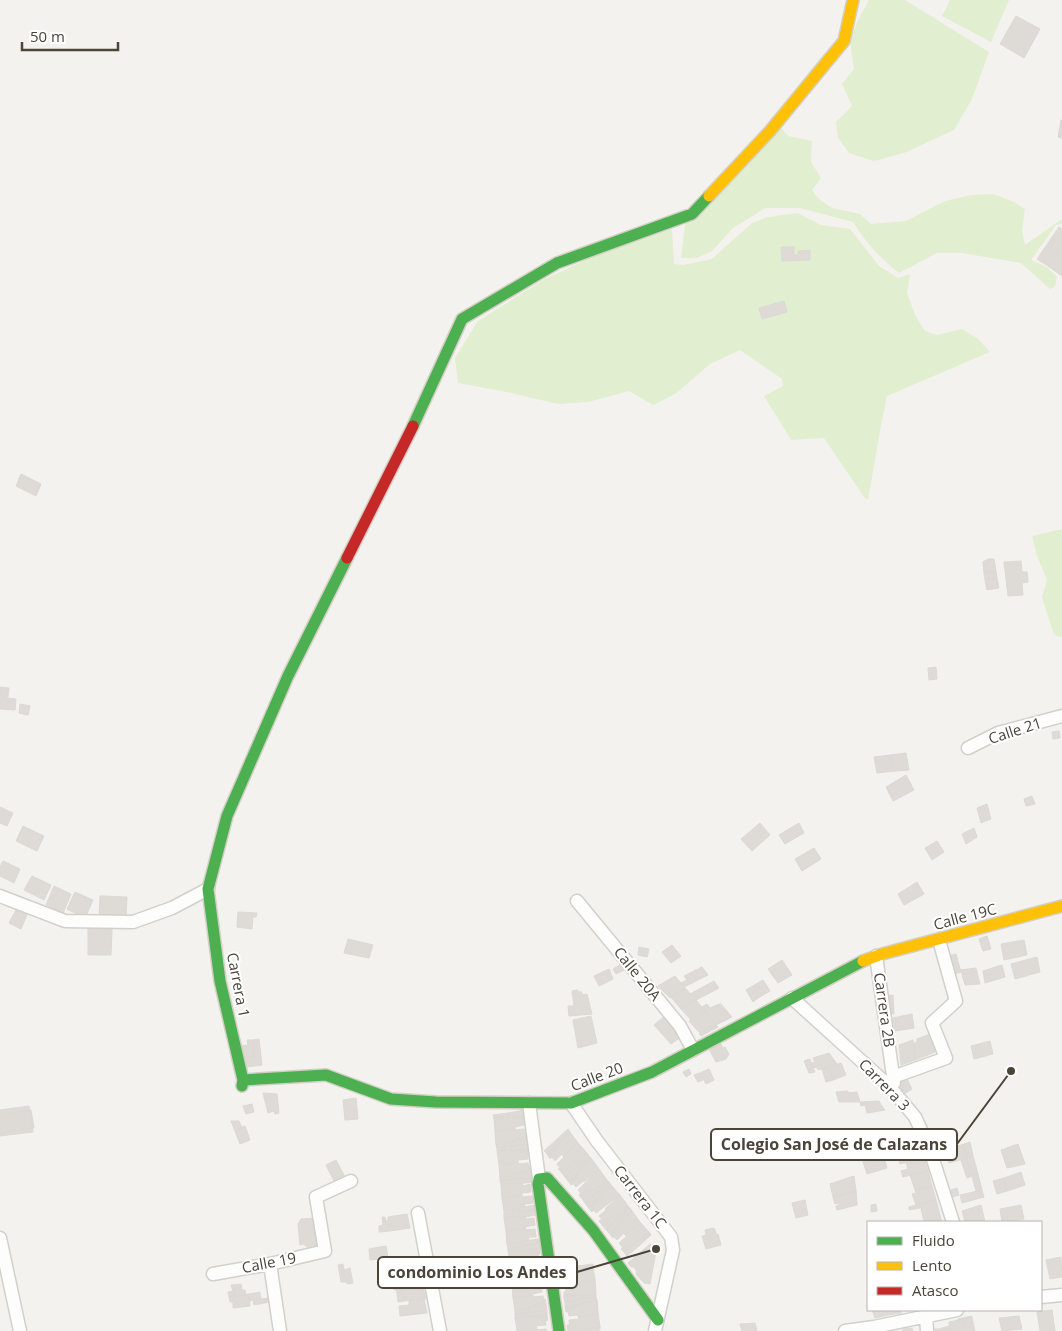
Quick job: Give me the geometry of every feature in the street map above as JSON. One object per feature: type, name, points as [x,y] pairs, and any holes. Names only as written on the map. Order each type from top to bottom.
[{"type":"street","points":[[0,896],[65,921],[133,922],[172,908],[208,889],[226,816],[288,676],[408,439],[462,319],[556,263],[692,214],[770,131],[844,41],[853,0]]},
{"type":"street","name":"Calle 21","points":[[968,748],[998,733],[1062,716]]},
{"type":"street","name":"Carrera 1","points":[[208,889],[220,981],[243,1083]]},
{"type":"street","name":"Calle 20A","points":[[577,901],[680,1026],[693,1050]]},
{"type":"street","name":"Calle 19C","points":[[876,956],[1062,906]]},
{"type":"street","points":[[893,1077],[946,1058],[932,1023],[956,1002],[939,940]]},
{"type":"street","name":"Calle 20","points":[[243,1083],[326,1076],[391,1099],[436,1102],[571,1103],[652,1072],[861,962],[876,956]]},
{"type":"street","name":"Carrera 2B","points":[[876,956],[895,1093]]},
{"type":"street","name":"Carrera 3","points":[[792,998],[889,1086],[915,1117],[929,1147],[953,1221]]},
{"type":"street","points":[[528,1103],[559,1331]]},
{"type":"street","name":"Carrera 1C","points":[[571,1103],[671,1238],[674,1250],[657,1325]]},
{"type":"street","points":[[539,1179],[547,1178],[593,1230],[657,1325]]},
{"type":"street","name":"Calle 19","points":[[213,1274],[270,1264],[325,1251],[316,1196],[351,1181]]},
{"type":"street","points":[[418,1213],[440,1331]]},
{"type":"street","points":[[0,1238],[20,1331]]},
{"type":"street","points":[[270,1264],[280,1331]]},
{"type":"street","points":[[1042,1297],[1062,1295]]},
{"type":"street","points":[[845,1331],[952,1311]]},
{"type":"street","points":[[926,1316],[927,1331]]},
{"type":"green space","points":[[869,0],[905,0],[989,52],[972,99],[954,130],[904,153],[874,161],[849,153],[838,138],[836,122],[852,106],[842,84],[854,69],[850,41],[858,20]]},
{"type":"green space","points":[[950,0],[1009,0],[991,42],[942,16]]},
{"type":"green space","points":[[781,128],[788,136],[812,141],[811,162],[821,178],[812,190],[819,199],[832,208],[860,214],[871,224],[906,221],[945,201],[971,195],[993,194],[1014,202],[1025,209],[1022,230],[1025,245],[1062,219],[1062,224],[1056,225],[1031,260],[1047,267],[1057,277],[1055,287],[1050,289],[1021,263],[962,253],[937,253],[899,273],[874,250],[853,222],[800,208],[765,208],[733,228],[712,251],[697,258],[681,258],[685,225]]},
{"type":"green space","points":[[798,213],[821,225],[850,229],[879,266],[898,278],[910,274],[907,293],[915,315],[925,331],[937,335],[962,329],[978,339],[990,352],[887,396],[868,500],[864,497],[824,438],[791,440],[764,396],[783,386],[782,379],[740,350],[710,364],[675,394],[653,405],[629,391],[588,402],[558,404],[458,383],[455,358],[478,321],[545,279],[588,259],[672,229],[674,264],[683,265],[712,259],[752,223],[768,217]]},
{"type":"green space","points":[[1062,529],[1062,637],[1054,635],[1042,597],[1047,580],[1037,556],[1032,536]]},
{"type":"building","points":[[1016,16],[1040,29],[1024,58],[1000,44]]},
{"type":"building","points":[[1062,120],[1062,138],[1058,137]]},
{"type":"building","points":[[1059,227],[1062,229],[1062,244],[1048,266],[1037,259]]},
{"type":"building","points":[[1062,244],[1062,276],[1048,266]]},
{"type":"building","points":[[781,247],[794,247],[794,255],[798,255],[798,251],[810,250],[810,260],[782,261]]},
{"type":"building","points":[[784,301],[787,312],[762,319],[759,308]]},
{"type":"building","points":[[21,474],[41,484],[36,496],[16,486]]},
{"type":"building","points":[[988,559],[994,559],[996,571],[984,573],[983,562]]},
{"type":"building","points":[[1021,561],[1022,572],[1027,572],[1028,582],[1022,583],[1023,595],[1008,596],[1004,562]]},
{"type":"building","points":[[996,571],[997,578],[985,580],[984,573]]},
{"type":"building","points":[[997,578],[999,588],[987,590],[985,580]]},
{"type":"building","points":[[936,667],[937,679],[929,680],[928,668]]},
{"type":"building","points":[[0,687],[9,688],[8,697],[0,696]]},
{"type":"building","points":[[0,697],[16,699],[15,710],[0,709]]},
{"type":"building","points":[[20,704],[30,706],[28,715],[19,713]]},
{"type":"building","points":[[1059,731],[1060,738],[1053,739],[1052,732]]},
{"type":"building","points":[[906,753],[909,770],[895,771],[890,755]]},
{"type":"building","points":[[890,755],[895,771],[877,773],[874,757]]},
{"type":"building","points":[[906,775],[914,790],[893,801],[886,787]]},
{"type":"building","points":[[1032,796],[1035,804],[1026,806],[1024,799]]},
{"type":"building","points":[[987,804],[991,819],[981,823],[977,808]]},
{"type":"building","points":[[0,807],[13,813],[7,826],[0,823]]},
{"type":"building","points":[[760,823],[770,835],[752,851],[741,839]]},
{"type":"building","points":[[799,823],[804,833],[785,844],[779,835]]},
{"type":"building","points":[[23,826],[44,836],[37,851],[16,841]]},
{"type":"building","points":[[974,828],[977,837],[966,844],[962,834]]},
{"type":"building","points":[[937,841],[944,852],[932,860],[925,848]]},
{"type":"building","points":[[814,848],[821,859],[802,871],[795,859]]},
{"type":"building","points":[[3,861],[20,869],[14,883],[0,876],[0,867]]},
{"type":"building","points":[[32,876],[51,885],[44,900],[24,890]]},
{"type":"building","points":[[917,882],[924,894],[904,905],[898,894]]},
{"type":"building","points":[[54,886],[71,894],[63,913],[46,905]]},
{"type":"building","points":[[75,892],[93,900],[85,918],[67,909]]},
{"type":"building","points":[[100,896],[127,897],[126,917],[99,916]]},
{"type":"building","points":[[16,910],[27,915],[21,929],[9,923]]},
{"type":"building","points":[[238,912],[257,913],[256,917],[253,917],[252,929],[237,927]]},
{"type":"building","points":[[88,929],[112,929],[111,955],[88,955]]},
{"type":"building","points":[[987,936],[991,949],[983,951],[979,939]]},
{"type":"building","points":[[348,939],[373,945],[369,958],[344,953]]},
{"type":"building","points":[[1024,940],[1027,955],[1004,960],[1001,944]]},
{"type":"building","points":[[672,945],[681,956],[671,963],[662,952]]},
{"type":"building","points":[[639,947],[649,949],[647,957],[638,955]]},
{"type":"building","points":[[956,954],[961,972],[948,976],[944,957]]},
{"type":"building","points":[[1037,957],[1040,972],[1015,979],[1011,964]]},
{"type":"building","points":[[782,960],[792,975],[778,983],[768,969]]},
{"type":"building","points":[[623,963],[626,969],[616,974],[613,969]]},
{"type":"building","points":[[1002,965],[1005,977],[985,983],[983,971]]},
{"type":"building","points":[[702,967],[708,975],[684,987],[681,983],[687,980],[684,976]]},
{"type":"building","points":[[976,968],[977,972],[962,974],[961,970]]},
{"type":"building","points":[[609,969],[613,979],[599,986],[594,976]]},
{"type":"building","points":[[977,972],[980,984],[965,985],[962,974]]},
{"type":"building","points":[[675,976],[685,988],[670,998],[658,986]]},
{"type":"building","points":[[763,980],[770,991],[758,998],[755,992],[749,995],[746,990]]},
{"type":"building","points":[[714,981],[719,988],[696,1000],[690,994]]},
{"type":"building","points":[[685,988],[696,1000],[681,1009],[671,997]]},
{"type":"building","points":[[578,990],[578,992],[582,992],[582,995],[587,994],[592,1014],[569,1016],[568,1006],[574,1006],[572,991]]},
{"type":"building","points":[[755,992],[758,998],[753,1002],[749,995]]},
{"type":"building","points":[[893,995],[894,1014],[887,1013],[885,996]]},
{"type":"building","points":[[696,1000],[706,1012],[691,1020],[681,1009]]},
{"type":"building","points":[[720,1003],[732,1017],[716,1025],[702,1007],[716,1024],[730,1017]]},
{"type":"building","points":[[719,1004],[730,1017],[716,1024],[702,1007],[708,1005],[710,1008]]},
{"type":"building","points":[[706,1012],[716,1025],[700,1033],[689,1021]]},
{"type":"building","points":[[667,1014],[681,1037],[671,1044],[654,1025]]},
{"type":"building","points":[[912,1014],[914,1028],[895,1031],[893,1018]]},
{"type":"building","points":[[591,1016],[597,1043],[578,1048],[573,1020]]},
{"type":"building","points":[[716,1025],[718,1027],[701,1036],[699,1034]]},
{"type":"building","points":[[930,1034],[935,1052],[915,1060],[913,1044],[917,1042],[917,1039]]},
{"type":"building","points":[[259,1039],[262,1065],[246,1067],[245,1058],[254,1056],[253,1040]]},
{"type":"building","points":[[247,1040],[253,1040],[254,1056],[241,1058],[240,1046],[248,1045]]},
{"type":"building","points":[[913,1040],[915,1060],[901,1065],[899,1045]]},
{"type":"building","points":[[719,1041],[729,1054],[726,1059],[716,1062],[708,1047]]},
{"type":"building","points":[[990,1041],[993,1054],[974,1059],[971,1046]]},
{"type":"building","points":[[829,1053],[837,1064],[818,1070],[817,1067],[813,1068],[815,1072],[809,1073],[804,1061],[810,1059],[811,1063],[815,1062],[813,1058]]},
{"type":"building","points":[[841,1063],[846,1075],[833,1080],[829,1067]]},
{"type":"building","points":[[829,1067],[833,1080],[826,1082],[822,1069]]},
{"type":"building","points":[[689,1069],[691,1074],[686,1077],[683,1072]]},
{"type":"building","points":[[709,1069],[714,1080],[706,1084],[700,1073]]},
{"type":"building","points":[[699,1073],[703,1080],[698,1082],[694,1075]]},
{"type":"building","points":[[905,1075],[912,1089],[904,1094],[894,1079]]},
{"type":"building","points":[[848,1091],[848,1093],[857,1092],[860,1102],[839,1102],[836,1092]]},
{"type":"building","points":[[263,1093],[277,1094],[279,1113],[275,1114],[274,1111],[268,1113]]},
{"type":"building","points":[[356,1098],[358,1119],[345,1120],[343,1100]]},
{"type":"building","points":[[879,1101],[885,1110],[867,1113],[865,1105],[861,1106],[860,1102]]},
{"type":"building","points":[[252,1104],[254,1112],[246,1114],[243,1106]]},
{"type":"building","points":[[29,1106],[33,1132],[0,1136],[0,1110]]},
{"type":"building","points":[[31,1110],[34,1128],[0,1133],[0,1115]]},
{"type":"building","points":[[525,1110],[525,1115],[508,1118],[508,1113]]},
{"type":"building","points":[[508,1113],[508,1116],[494,1118],[493,1115]]},
{"type":"building","points":[[525,1115],[526,1121],[524,1121],[523,1117],[516,1119],[512,1117]]},
{"type":"building","points":[[508,1116],[508,1118],[515,1117],[516,1119],[523,1117],[524,1125],[515,1127],[515,1129],[495,1131],[494,1118]]},
{"type":"building","points":[[231,1121],[239,1121],[242,1128],[235,1131]]},
{"type":"building","points":[[245,1126],[250,1140],[240,1144],[235,1131]]},
{"type":"building","points":[[524,1129],[525,1137],[511,1141],[511,1143],[496,1145],[495,1131]]},
{"type":"building","points":[[568,1129],[570,1132],[559,1142],[557,1139]]},
{"type":"building","points":[[570,1132],[578,1143],[555,1161],[550,1154],[556,1150],[555,1148],[559,1142]]},
{"type":"building","points":[[525,1133],[527,1133],[528,1139],[515,1141],[518,1138],[525,1137]]},
{"type":"building","points":[[528,1139],[528,1144],[511,1146],[511,1141]]},
{"type":"building","points":[[557,1139],[560,1143],[547,1154],[544,1151]]},
{"type":"building","points":[[970,1142],[973,1156],[967,1158],[964,1144]]},
{"type":"building","points":[[511,1143],[511,1146],[497,1148],[496,1145]]},
{"type":"building","points":[[578,1143],[587,1153],[576,1163],[574,1162],[570,1166],[568,1164],[562,1170],[557,1164]]},
{"type":"building","points":[[528,1144],[529,1148],[512,1151],[511,1146]]},
{"type":"building","points":[[964,1144],[967,1158],[949,1163],[945,1150]]},
{"type":"building","points":[[1018,1144],[1025,1164],[1007,1168],[1001,1150]]},
{"type":"building","points":[[557,1145],[556,1150],[550,1154],[552,1157],[550,1159],[547,1154]]},
{"type":"building","points":[[511,1146],[512,1149],[497,1151],[497,1148]]},
{"type":"building","points":[[529,1148],[530,1154],[527,1154],[527,1151],[519,1152],[516,1150]]},
{"type":"building","points":[[512,1149],[512,1151],[518,1150],[519,1152],[527,1151],[528,1159],[499,1165],[497,1151]]},
{"type":"building","points":[[882,1150],[887,1168],[867,1174],[861,1155]]},
{"type":"building","points":[[920,1151],[923,1158],[913,1161],[910,1153]]},
{"type":"building","points":[[587,1153],[589,1156],[578,1166],[576,1163]]},
{"type":"building","points":[[911,1153],[913,1161],[900,1164],[897,1156]]},
{"type":"building","points":[[589,1156],[591,1158],[580,1168],[578,1166]]},
{"type":"building","points":[[973,1156],[978,1174],[967,1178],[961,1160]]},
{"type":"building","points":[[591,1158],[599,1169],[576,1187],[571,1181],[577,1176],[576,1174],[581,1170],[580,1168]]},
{"type":"building","points":[[924,1158],[928,1171],[903,1177],[901,1171],[908,1169],[906,1162]]},
{"type":"building","points":[[336,1160],[345,1177],[335,1183],[326,1165]]},
{"type":"building","points":[[518,1162],[519,1164],[528,1163],[529,1170],[521,1171],[521,1173],[515,1174],[515,1176],[500,1178],[499,1165]]},
{"type":"building","points":[[574,1162],[578,1166],[565,1177],[562,1173]]},
{"type":"building","points":[[568,1164],[572,1165],[562,1173],[558,1169],[560,1167],[562,1170]]},
{"type":"building","points":[[531,1166],[532,1172],[518,1174],[521,1171],[529,1170]]},
{"type":"building","points":[[578,1166],[581,1170],[568,1181],[565,1177]]},
{"type":"building","points":[[599,1169],[607,1180],[583,1196],[578,1190]]},
{"type":"building","points":[[928,1171],[932,1186],[915,1190],[910,1175]]},
{"type":"building","points":[[532,1172],[532,1177],[515,1179],[515,1174]]},
{"type":"building","points":[[577,1172],[577,1176],[571,1181],[573,1184],[571,1185],[568,1181]]},
{"type":"building","points":[[1021,1172],[1025,1185],[1007,1191],[1004,1178]]},
{"type":"building","points":[[978,1174],[982,1190],[976,1191],[972,1176]]},
{"type":"building","points":[[515,1176],[515,1179],[500,1181],[500,1178]]},
{"type":"building","points":[[854,1176],[856,1191],[833,1197],[830,1184]]},
{"type":"building","points":[[532,1177],[533,1182],[516,1184],[515,1179]]},
{"type":"building","points":[[1004,1178],[1007,1191],[997,1194],[993,1181]]},
{"type":"building","points":[[515,1179],[515,1183],[501,1185],[500,1181]]},
{"type":"building","points":[[607,1180],[609,1182],[598,1192],[596,1189]]},
{"type":"building","points":[[609,1182],[611,1185],[600,1195],[598,1192]]},
{"type":"building","points":[[522,1183],[523,1186],[530,1184],[531,1192],[502,1198],[501,1185]]},
{"type":"building","points":[[611,1185],[620,1195],[596,1213],[592,1207],[598,1202],[597,1200],[600,1195]]},
{"type":"building","points":[[932,1186],[936,1200],[916,1205],[912,1194],[916,1193],[915,1190]]},
{"type":"building","points":[[595,1188],[598,1192],[585,1203],[583,1200]]},
{"type":"building","points":[[957,1188],[959,1195],[953,1197],[951,1190]]},
{"type":"building","points":[[592,1190],[583,1200],[579,1195],[581,1193],[583,1196]]},
{"type":"building","points":[[982,1190],[984,1197],[962,1203],[960,1195]]},
{"type":"building","points":[[856,1191],[857,1205],[837,1210],[836,1206],[839,1203],[835,1204],[833,1197]]},
{"type":"building","points":[[598,1192],[601,1196],[588,1207],[585,1203]]},
{"type":"building","points":[[522,1195],[522,1197],[532,1196],[533,1203],[525,1204],[524,1207],[518,1209],[504,1211],[502,1198]]},
{"type":"building","points":[[620,1195],[628,1206],[617,1216],[616,1214],[611,1219],[609,1217],[604,1222],[599,1216]]},
{"type":"building","points":[[598,1198],[598,1202],[592,1207],[594,1210],[592,1212],[588,1207]]},
{"type":"building","points":[[805,1200],[808,1215],[796,1218],[792,1203]]},
{"type":"building","points":[[936,1200],[941,1219],[924,1221],[920,1204]]},
{"type":"building","points":[[876,1204],[877,1211],[871,1212],[871,1205]]},
{"type":"building","points":[[920,1204],[920,1208],[909,1210],[909,1207]]},
{"type":"building","points":[[535,1205],[536,1210],[519,1212],[518,1208]]},
{"type":"building","points":[[981,1205],[985,1221],[965,1221],[962,1211]]},
{"type":"building","points":[[1021,1205],[1024,1219],[1002,1221],[1000,1209]]},
{"type":"building","points":[[628,1206],[630,1208],[619,1218],[617,1216]]},
{"type":"building","points":[[630,1208],[632,1211],[621,1221],[619,1218]]},
{"type":"building","points":[[518,1209],[519,1212],[504,1215],[504,1211]]},
{"type":"building","points":[[536,1210],[536,1215],[519,1218],[519,1212]]},
{"type":"building","points":[[632,1211],[640,1222],[617,1240],[612,1234],[618,1229],[617,1226],[621,1221]]},
{"type":"building","points":[[519,1212],[519,1216],[504,1218],[504,1215]]},
{"type":"building","points":[[407,1214],[410,1228],[390,1231],[390,1225],[386,1225],[385,1221],[388,1221],[388,1217]]},
{"type":"building","points":[[616,1214],[619,1218],[606,1230],[603,1226]]},
{"type":"building","points":[[519,1216],[519,1218],[526,1217],[526,1219],[534,1218],[535,1225],[525,1227],[526,1229],[506,1231],[504,1218]]},
{"type":"building","points":[[382,1217],[385,1217],[386,1225],[390,1225],[390,1231],[379,1232],[379,1226],[383,1225]]},
{"type":"building","points":[[609,1217],[611,1219],[603,1226],[599,1221],[604,1222]]},
{"type":"building","points":[[318,1218],[323,1243],[312,1250],[303,1244],[300,1245],[298,1224],[301,1219]]},
{"type":"building","points":[[619,1218],[622,1222],[609,1233],[606,1230]]},
{"type":"building","points":[[640,1222],[649,1232],[632,1245],[630,1243],[624,1249],[619,1243]]},
{"type":"building","points":[[617,1226],[618,1229],[612,1234],[613,1238],[609,1233]]},
{"type":"building","points":[[714,1228],[721,1245],[706,1249],[702,1236],[706,1235],[705,1230]]},
{"type":"building","points":[[535,1229],[536,1237],[529,1237],[528,1240],[507,1245],[506,1231]]},
{"type":"building","points":[[649,1232],[651,1235],[640,1245],[637,1242]]},
{"type":"building","points":[[539,1239],[539,1243],[522,1246],[522,1241]]},
{"type":"building","points":[[637,1241],[640,1245],[627,1256],[624,1252]]},
{"type":"building","points":[[522,1242],[522,1246],[508,1248],[507,1245]]},
{"type":"building","points":[[539,1243],[540,1248],[523,1251],[522,1246]]},
{"type":"building","points":[[630,1243],[634,1244],[624,1252],[621,1249],[623,1247],[624,1249]]},
{"type":"building","points":[[650,1244],[656,1252],[650,1284],[644,1283],[636,1274],[637,1272],[634,1267],[631,1267],[628,1263]]},
{"type":"building","points":[[386,1246],[388,1258],[370,1260],[369,1249]]},
{"type":"building","points":[[522,1246],[523,1249],[508,1251],[508,1248]]},
{"type":"building","points":[[540,1248],[540,1254],[538,1254],[538,1251],[530,1252],[527,1250]]},
{"type":"building","points":[[523,1249],[523,1251],[529,1250],[530,1252],[538,1251],[539,1258],[529,1260],[529,1262],[510,1265],[508,1251]]},
{"type":"building","points":[[1061,1257],[1062,1277],[1050,1279],[1046,1260]]},
{"type":"building","points":[[343,1264],[344,1270],[350,1268],[353,1283],[341,1282],[338,1265]]},
{"type":"building","points":[[593,1264],[593,1267],[579,1269],[578,1266]]},
{"type":"building","points":[[578,1266],[579,1271],[562,1273],[561,1269]]},
{"type":"building","points":[[593,1267],[595,1280],[575,1284],[575,1282],[565,1283],[564,1275],[572,1275],[572,1272],[579,1271],[579,1269]]},
{"type":"building","points":[[419,1275],[421,1287],[400,1289],[398,1278]]},
{"type":"building","points":[[398,1278],[400,1289],[394,1290],[392,1279]]},
{"type":"building","points":[[595,1280],[596,1293],[581,1296],[581,1294],[575,1295],[574,1293],[566,1295],[566,1287]]},
{"type":"building","points":[[544,1281],[544,1287],[542,1288],[541,1284],[534,1286],[533,1283]]},
{"type":"building","points":[[526,1282],[526,1284],[533,1283],[534,1286],[541,1284],[542,1292],[513,1298],[512,1284]]},
{"type":"building","points":[[241,1284],[242,1290],[245,1290],[246,1295],[235,1296],[233,1285]]},
{"type":"building","points":[[231,1285],[233,1285],[235,1296],[229,1297],[228,1292],[233,1291]]},
{"type":"building","points":[[421,1287],[424,1299],[404,1301],[403,1292],[397,1293],[396,1289]]},
{"type":"building","points":[[421,1287],[423,1287],[426,1299],[422,1297]]},
{"type":"building","points":[[566,1291],[566,1295],[574,1293],[577,1295],[564,1298],[564,1292]]},
{"type":"building","points":[[260,1292],[261,1299],[270,1298],[270,1302],[254,1305],[253,1300],[250,1301],[249,1294]]},
{"type":"building","points":[[403,1292],[404,1301],[398,1302],[397,1293]]},
{"type":"building","points":[[596,1293],[596,1297],[582,1299],[581,1296]]},
{"type":"building","points":[[249,1294],[250,1306],[233,1308],[233,1302],[230,1302],[229,1297]]},
{"type":"building","points":[[581,1294],[582,1299],[565,1302],[564,1298]]},
{"type":"building","points":[[533,1295],[533,1297],[543,1296],[544,1303],[536,1304],[529,1307],[529,1309],[515,1311],[513,1298]]},
{"type":"building","points":[[596,1297],[597,1300],[582,1303],[582,1299]]},
{"type":"building","points":[[424,1299],[427,1313],[400,1316],[399,1306],[409,1305],[409,1301]]},
{"type":"building","points":[[545,1299],[546,1305],[533,1307],[536,1304],[544,1303],[543,1300]]},
{"type":"building","points":[[582,1299],[582,1304],[565,1307],[565,1302]]},
{"type":"building","points":[[597,1300],[598,1313],[578,1317],[578,1315],[569,1316],[568,1309],[575,1308],[576,1305],[582,1303]]},
{"type":"building","points":[[578,1304],[575,1308],[568,1309],[568,1312],[566,1312],[565,1307]]},
{"type":"building","points":[[546,1305],[547,1310],[530,1312],[529,1307]]},
{"type":"building","points":[[529,1309],[530,1312],[515,1314],[515,1311]]},
{"type":"building","points":[[547,1310],[547,1315],[530,1317],[530,1312]]},
{"type":"building","points":[[1052,1310],[1055,1331],[1040,1331],[1037,1312]]},
{"type":"building","points":[[872,1311],[886,1311],[888,1315],[875,1318]]},
{"type":"building","points":[[886,1311],[900,1311],[901,1313],[888,1315]]},
{"type":"building","points":[[530,1312],[530,1316],[515,1318],[515,1314]]},
{"type":"building","points":[[598,1313],[600,1327],[578,1329],[577,1326],[570,1328],[569,1320]]},
{"type":"building","points":[[547,1315],[548,1320],[545,1321],[545,1317],[537,1319],[534,1316]]},
{"type":"building","points":[[530,1316],[537,1319],[545,1317],[546,1325],[517,1331],[515,1318]]},
{"type":"building","points":[[972,1316],[975,1331],[973,1331],[971,1318],[958,1320]]},
{"type":"building","points":[[1019,1316],[1022,1329],[1002,1331],[999,1318]]},
{"type":"building","points":[[971,1318],[973,1331],[966,1331],[964,1319]]},
{"type":"building","points":[[964,1319],[966,1331],[960,1331],[958,1320]]},
{"type":"building","points":[[958,1320],[960,1331],[950,1331],[949,1322]]},
{"type":"building","points":[[755,1323],[757,1331],[742,1331],[740,1324]]},
{"type":"building","points":[[567,1325],[570,1325],[570,1328],[577,1326],[578,1329],[581,1329],[568,1331]]},
{"type":"building","points":[[949,1326],[950,1329],[931,1330],[929,1329],[939,1329]]},
{"type":"building","points":[[600,1327],[600,1330],[585,1331],[585,1329]]},
{"type":"building","points":[[537,1328],[537,1330],[546,1329],[547,1331],[518,1331]]},
{"type":"building","points":[[585,1328],[585,1331],[568,1331]]},
{"type":"building","points":[[912,1328],[913,1331],[903,1331],[903,1329]]},
{"type":"building","points":[[950,1329],[950,1331],[931,1331],[931,1330]]},
{"type":"traffic: fast","points":[[413,426],[462,319],[557,263],[692,214],[709,196]]},
{"type":"traffic: fast","points":[[242,1086],[243,1080],[220,981],[208,889],[227,816],[288,676],[347,558]]},
{"type":"traffic: fast","points":[[243,1080],[326,1075],[391,1099],[436,1102],[571,1103],[652,1072],[863,961]]},
{"type":"traffic: fast","points":[[559,1331],[538,1184],[539,1179],[547,1178],[593,1230],[658,1320]]},
{"type":"traffic: slow","points":[[709,196],[770,131],[844,41],[853,0]]},
{"type":"traffic: slow","points":[[863,961],[882,954],[1062,906]]},
{"type":"traffic: jam","points":[[347,558],[413,426]]},
{"type":"place","name":"Colegio San José de Calazans","points":[[1011,1071]]},
{"type":"place","name":"condominio Los Andes","points":[[656,1249]]}]
